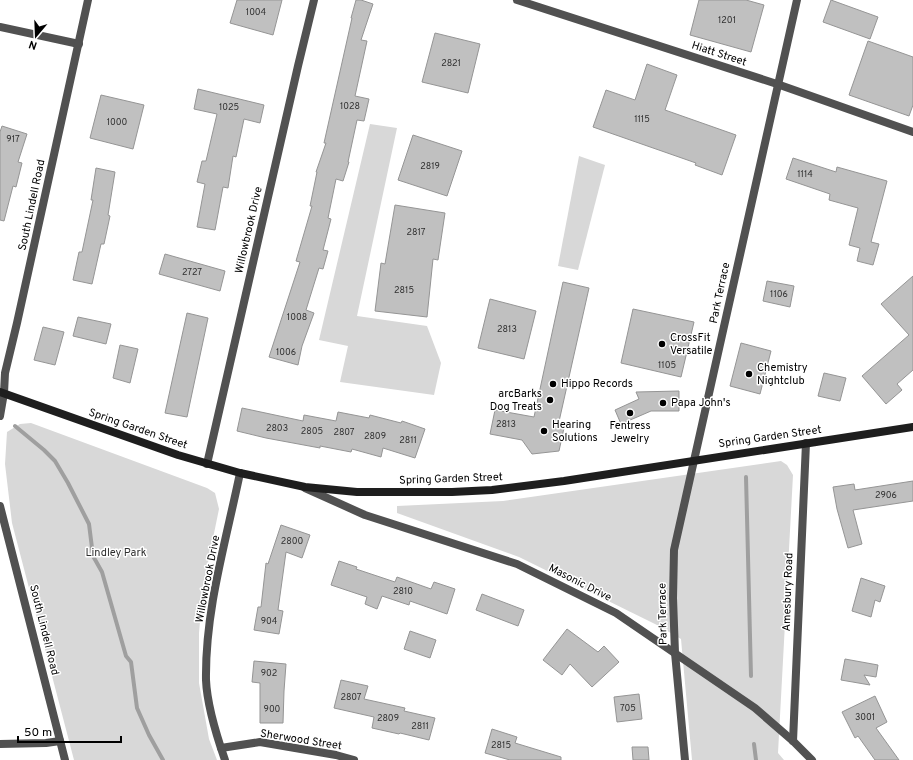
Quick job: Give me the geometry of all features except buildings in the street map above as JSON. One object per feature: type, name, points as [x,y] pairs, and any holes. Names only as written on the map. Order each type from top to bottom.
[{"type":"main road","name":"Spring Garden Street","points":[[2,393],[207,464],[304,487],[364,492],[492,490],[564,481],[913,427]]},
{"type":"street","name":"South Lindell Road","points":[[0,416],[5,373],[88,0]]},
{"type":"street","name":"Willowbrook Drive","points":[[207,464],[314,0]]},
{"type":"street","name":"Hiatt Street","points":[[517,0],[777,84],[913,132]]},
{"type":"street","name":"Park Terrace","points":[[685,760],[675,653],[673,598],[674,550],[797,0]]},
{"type":"street","points":[[0,27],[79,44]]},
{"type":"street","name":"Amesbury Road","points":[[793,741],[806,444]]},
{"type":"street","name":"Willowbrook Drive","points":[[225,760],[211,709],[206,681],[210,616],[240,473]]},
{"type":"street","name":"Masonic Drive","points":[[304,487],[365,515],[517,564],[616,613],[755,708],[793,741],[812,760]]},
{"type":"street","name":"South Lindell Road","points":[[0,506],[66,760]]},
{"type":"street","points":[[0,744],[46,743],[60,741]]},
{"type":"street","name":"Sherwood Street","points":[[221,748],[260,742],[336,755],[354,760]]},
{"type":"green space","points":[[370,124],[397,128],[357,316],[427,326],[441,363],[434,395],[340,382],[348,346],[319,340]]},
{"type":"green space","points":[[579,156],[605,165],[578,270],[558,266]]},
{"type":"green space","name":"Lindley Park","points":[[31,423],[207,488],[215,493],[219,509],[203,587],[199,633],[199,683],[209,739],[217,760],[74,760],[12,523],[5,464],[7,432],[20,424]]},
{"type":"green space","points":[[781,461],[787,465],[793,475],[778,753],[784,760],[692,760],[681,639],[657,625],[519,557],[397,513],[397,506],[503,501]]},
{"type":"waterway","points":[[15,426],[55,461],[89,524],[93,556],[102,572],[126,656],[131,662],[137,708],[149,735],[163,760]]},
{"type":"waterway","points":[[746,477],[751,676]]},
{"type":"waterway","points":[[754,744],[756,760]]},
{"type":"place","name":"CrossFit Versatile","points":[[662,344]]},
{"type":"place","name":"Chemistry Nightclub","points":[[749,374]]},
{"type":"place","name":"Hippo Records","points":[[553,384]]},
{"type":"place","name":"arcBarks Dog Treats","points":[[550,400]]},
{"type":"place","name":"Papa John's","points":[[663,403]]},
{"type":"place","name":"Fentress Jewelry","points":[[630,413]]},
{"type":"place","name":"Hearing Solutions","points":[[544,431]]}]
